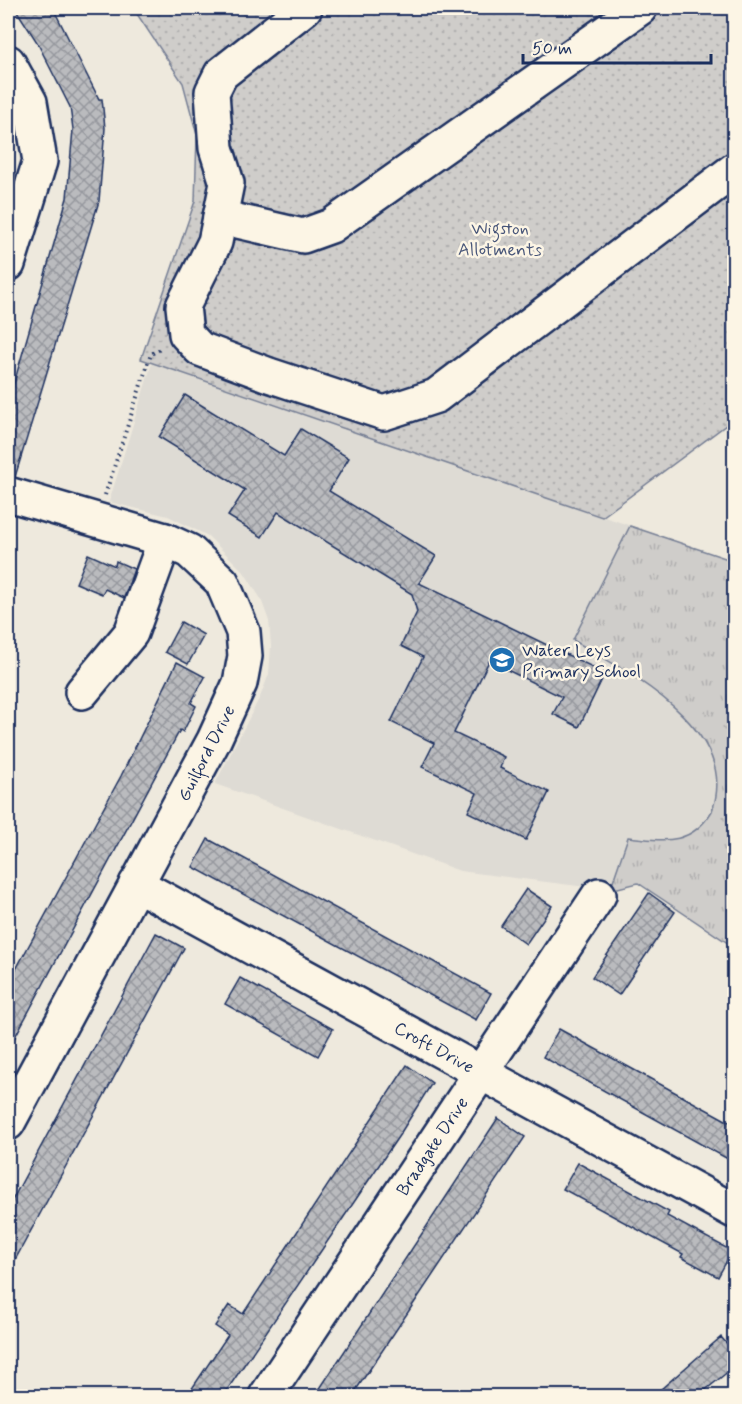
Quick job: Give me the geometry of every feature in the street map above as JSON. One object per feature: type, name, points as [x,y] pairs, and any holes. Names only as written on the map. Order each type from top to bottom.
[{"type":"street","points":[[305,8],[221,74],[212,93],[216,148],[227,183],[215,242],[183,306],[186,334],[200,349],[269,375],[384,413],[436,396],[735,170]]},
{"type":"street","points":[[220,217],[303,236],[331,226],[640,8]]},
{"type":"street","points":[[8,62],[30,102],[40,161],[8,264]]},
{"type":"street","name":"Guilford Drive","points":[[8,494],[165,540],[189,551],[222,582],[235,608],[243,632],[245,656],[240,683],[230,709],[8,1123]]},
{"type":"street","points":[[82,692],[131,633],[165,540]]},
{"type":"street","name":"Croft Drive","points":[[136,884],[735,1211]]},
{"type":"street","name":"Bradgate Drive","points":[[266,1396],[599,895]]},
{"type":"path","points":[[98,520],[152,354],[186,334]]},
{"type":"shaded area","name":"Water Leys Primary School","points":[[152,363],[734,561],[734,947],[638,883],[610,890],[460,871],[215,784],[260,697],[269,674],[271,646],[269,621],[261,599],[244,572],[208,536],[168,516],[109,502]]},
{"type":"green space","name":"Wigston Allotments","points":[[133,8],[734,8],[734,419],[602,517],[141,359],[195,201],[197,135],[183,83]]},
{"type":"green space","points":[[630,526],[734,561],[734,947],[638,883],[610,890],[628,837],[665,840],[686,836],[704,822],[712,811],[717,781],[710,754],[695,729],[674,707],[621,669],[573,640]]},
{"type":"building","points":[[15,8],[53,8],[99,99],[102,99],[105,128],[99,201],[15,477],[8,476],[8,404],[67,198],[73,129],[70,107],[37,42]]},
{"type":"building","points":[[185,395],[284,456],[301,429],[349,458],[329,491],[436,556],[419,583],[605,673],[579,727],[553,714],[562,697],[489,661],[454,733],[504,757],[500,768],[549,792],[526,840],[468,812],[477,793],[422,767],[434,743],[391,722],[423,657],[401,646],[417,612],[412,594],[278,512],[262,537],[228,516],[245,490],[159,437]]},
{"type":"building","points":[[88,554],[115,566],[116,561],[134,569],[124,598],[105,589],[102,594],[76,583]]},
{"type":"building","points":[[181,622],[204,635],[188,664],[165,652]]},
{"type":"building","points":[[177,662],[205,677],[191,703],[196,706],[183,732],[180,730],[8,1050],[8,984],[121,776]]},
{"type":"building","points":[[208,839],[491,993],[476,1020],[193,867]]},
{"type":"building","points":[[526,889],[552,906],[526,944],[501,926]]},
{"type":"building","points":[[649,893],[675,912],[619,995],[592,977]]},
{"type":"building","points":[[156,933],[184,948],[8,1273],[8,1208]]},
{"type":"building","points":[[240,978],[333,1029],[318,1056],[225,1004]]},
{"type":"building","points":[[559,1029],[735,1125],[735,1163],[543,1057]]},
{"type":"building","points":[[407,1065],[432,1083],[400,1134],[223,1396],[187,1396],[228,1335],[215,1326],[229,1305],[243,1314]]},
{"type":"building","points":[[498,1118],[525,1137],[352,1396],[315,1396]]},
{"type":"building","points":[[578,1163],[669,1212],[667,1216],[732,1251],[718,1277],[681,1257],[683,1254],[563,1189]]},
{"type":"building","points":[[721,1337],[735,1353],[735,1366],[698,1396],[653,1396]]},
{"type":"place","name":"Water Leys Primary School","points":[[502,660]]}]
